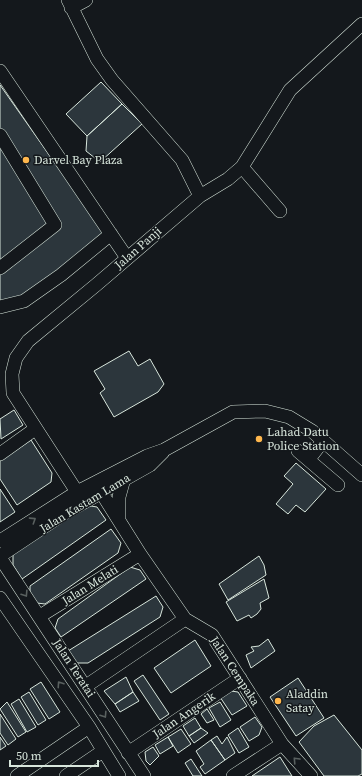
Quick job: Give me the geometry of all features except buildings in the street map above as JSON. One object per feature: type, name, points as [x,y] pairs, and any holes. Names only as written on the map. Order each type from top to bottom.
[{"type":"street","points":[[86,0],[70,4],[97,59],[112,80],[182,160],[200,196]]},
{"type":"street","name":"Jalan Panji","points":[[77,492],[13,393],[12,374],[16,358],[28,340],[200,196],[228,179],[242,167],[290,90],[362,24]]},
{"type":"street","points":[[0,71],[127,258]]},
{"type":"street","points":[[0,135],[55,225],[0,268]]},
{"type":"street","points":[[242,167],[280,211]]},
{"type":"street","points":[[0,307],[24,301],[61,275],[111,234]]},
{"type":"street","name":"Jalan Kastam Lama","points":[[1,554],[77,492],[148,456],[164,450],[232,412],[265,411],[288,417],[312,431],[362,475]]},
{"type":"street","points":[[0,454],[35,429]]},
{"type":"street","points":[[309,459],[323,440]]},
{"type":"street","name":"Jalan Kastam Lama","points":[[1,554],[63,514],[150,465],[164,450]]},
{"type":"street","points":[[298,451],[309,459],[338,486]]},
{"type":"street","points":[[119,521],[118,504],[124,479]]},
{"type":"street","name":"Jalan Cempaka","points":[[101,492],[140,554],[185,619],[212,635],[282,744],[311,776]]},
{"type":"street","name":"Jalan Teratai","points":[[1,554],[144,776]]},
{"type":"street","name":"Jalan Melati","points":[[40,616],[140,554]]},
{"type":"street","name":"Jalan Teratai","points":[[0,598],[89,727],[119,776]]},
{"type":"street","points":[[86,686],[185,619]]},
{"type":"street","name":"Jalan Angerik","points":[[128,753],[240,678]]},
{"type":"street","points":[[17,776],[89,727]]},
{"type":"street","points":[[233,776],[282,744]]},
{"type":"street","points":[[66,776],[103,751]]},
{"type":"place","name":"Darvel Bay Plaza","points":[[26,160]]},
{"type":"place","name":"Lahad Datu Police Station","points":[[259,439]]},
{"type":"place","name":"Aladdin Satay","points":[[278,701]]}]
